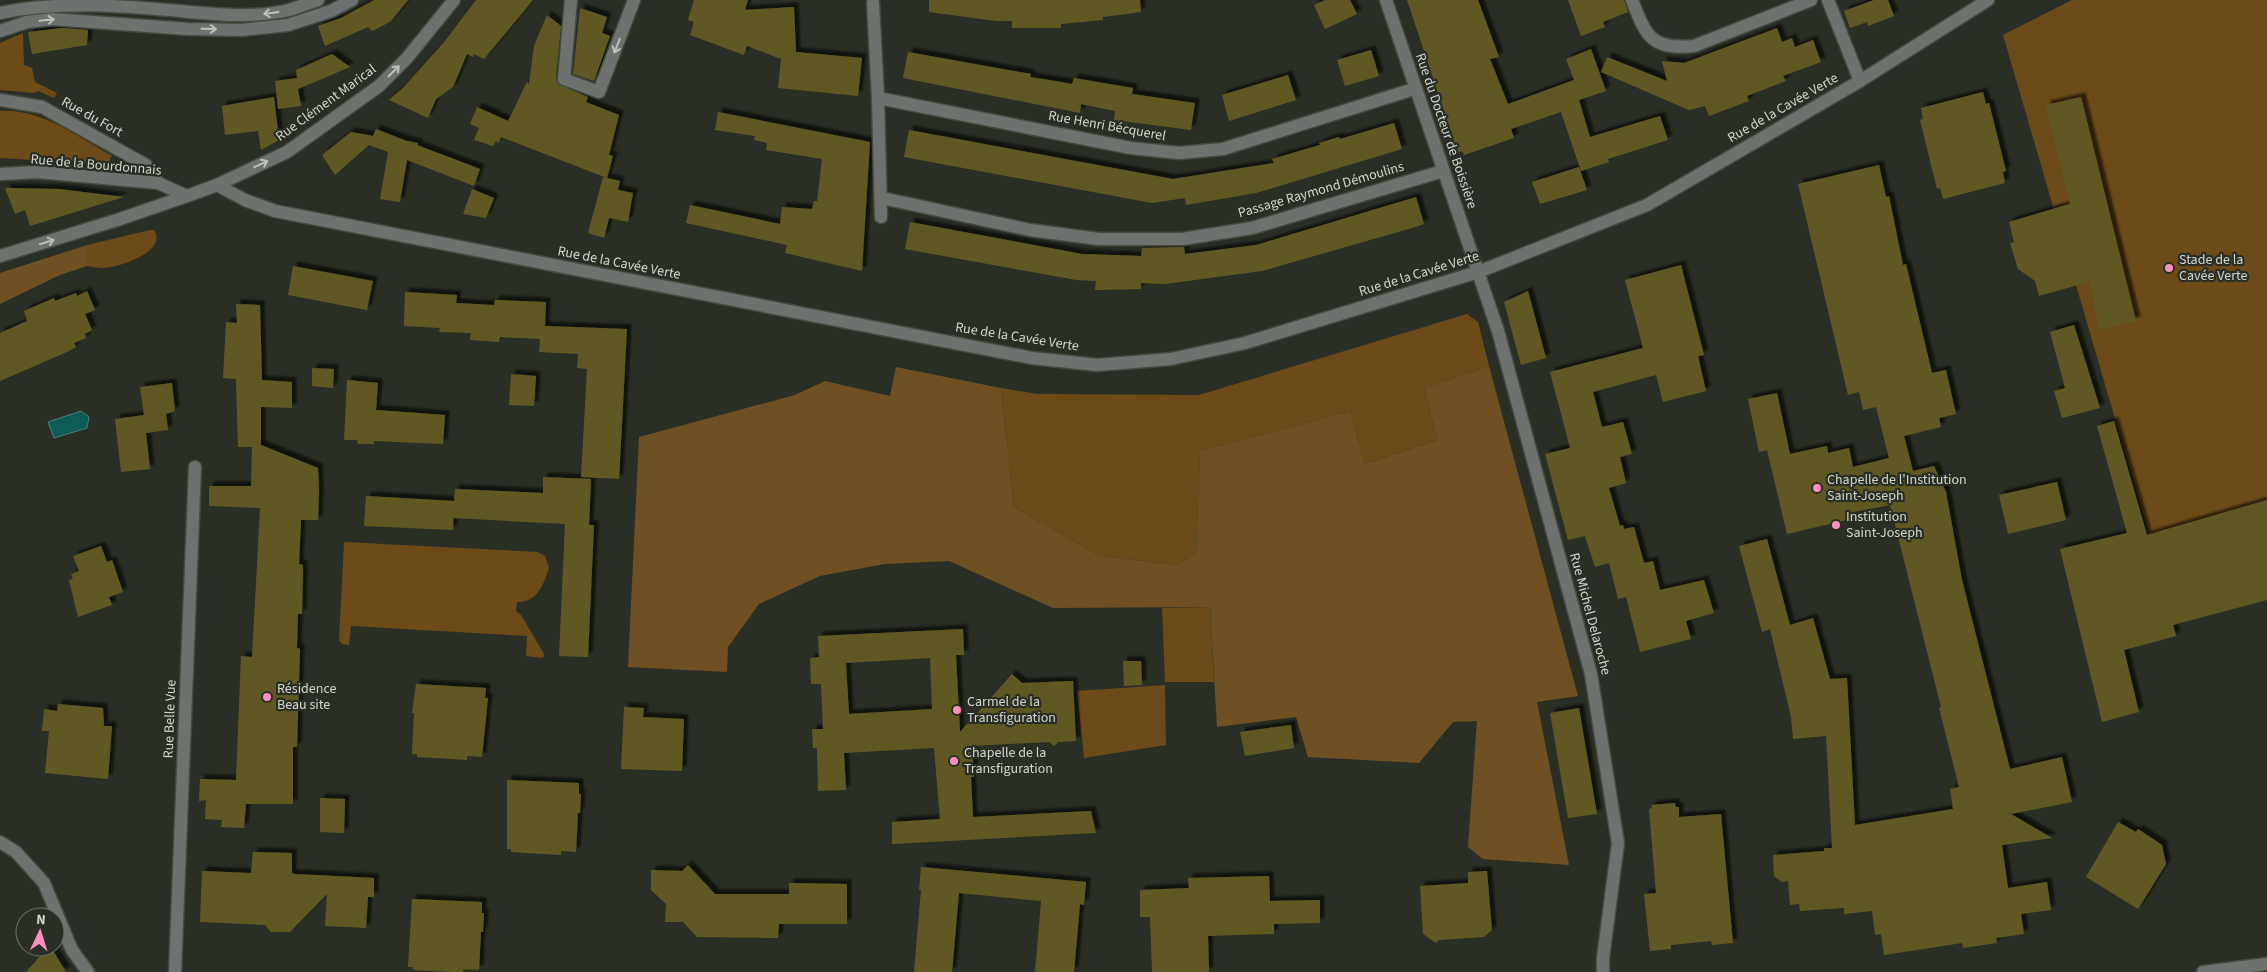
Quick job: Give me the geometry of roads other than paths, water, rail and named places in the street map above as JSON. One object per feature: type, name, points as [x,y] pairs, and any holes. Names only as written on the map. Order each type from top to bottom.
[{"type":"street","points":[[0,13],[22,7],[53,3],[89,3],[228,15],[261,14],[288,10],[318,0]]},
{"type":"street","points":[[0,31],[27,22],[52,19],[188,29],[241,30],[288,25],[331,10],[352,0]]},
{"type":"street","name":"Rue Clément Marical","points":[[217,185],[287,152],[379,86],[406,58],[454,0]]},
{"type":"street","points":[[571,0],[564,79],[599,92],[634,0]]},
{"type":"street","name":"Rue du Docteur de Boissière","points":[[1386,0],[1414,89],[1478,272]]},
{"type":"street","points":[[1632,0],[1644,31],[1658,43],[1676,48],[1694,46],[1811,0]]},
{"type":"street","points":[[1828,0],[1860,81]]},
{"type":"street","name":"Rue de la Cavée Verte","points":[[217,185],[245,200],[275,211],[1022,356],[1097,364],[1171,359],[1245,343],[1478,272],[1647,205],[1860,81],[1970,9],[1988,0]]},
{"type":"street","points":[[873,3],[882,198],[881,217]]},
{"type":"street","points":[[22,7],[27,22]]},
{"type":"street","name":"Rue Henri Bécquerel","points":[[878,98],[1132,148],[1179,153],[1223,149],[1414,89]]},
{"type":"street","name":"Rue du Fort","points":[[0,100],[42,107],[146,165],[158,183]]},
{"type":"street","name":"Passage Raymond Démoulins","points":[[882,198],[1040,231],[1099,239],[1182,239],[1252,228],[1442,171]]},
{"type":"street","name":"Rue de la Bourdonnais","points":[[0,174],[38,172],[158,183],[187,196]]},
{"type":"street","points":[[0,256],[117,220],[217,185]]},
{"type":"street","name":"Rue Michel Delaroche","points":[[1478,272],[1498,331],[1591,674],[1618,843],[1602,958],[1603,972]]},
{"type":"street","name":"Rue Belle Vue","points":[[175,972],[195,467]]},
{"type":"street","points":[[0,842],[16,852],[44,883],[72,950],[88,972]]},
{"type":"street","points":[[2203,972],[2266,967]]},
{"type":"water","points":[[81,411],[89,417],[87,428],[54,438],[48,422]]},
{"type":"place","name":"Stade de la Cavée Verte","points":[[2169,268]]},
{"type":"place","name":"Chapelle de l'Institution Saint-Joseph","points":[[1817,488]]},
{"type":"place","name":"Institution Saint-Joseph","points":[[1836,525]]},
{"type":"place","name":"Résidence Beau site","points":[[267,697]]},
{"type":"place","name":"Carmel de la Transfiguration","points":[[957,710]]},
{"type":"place","name":"Chapelle de la Transfiguration","points":[[954,761]]}]
